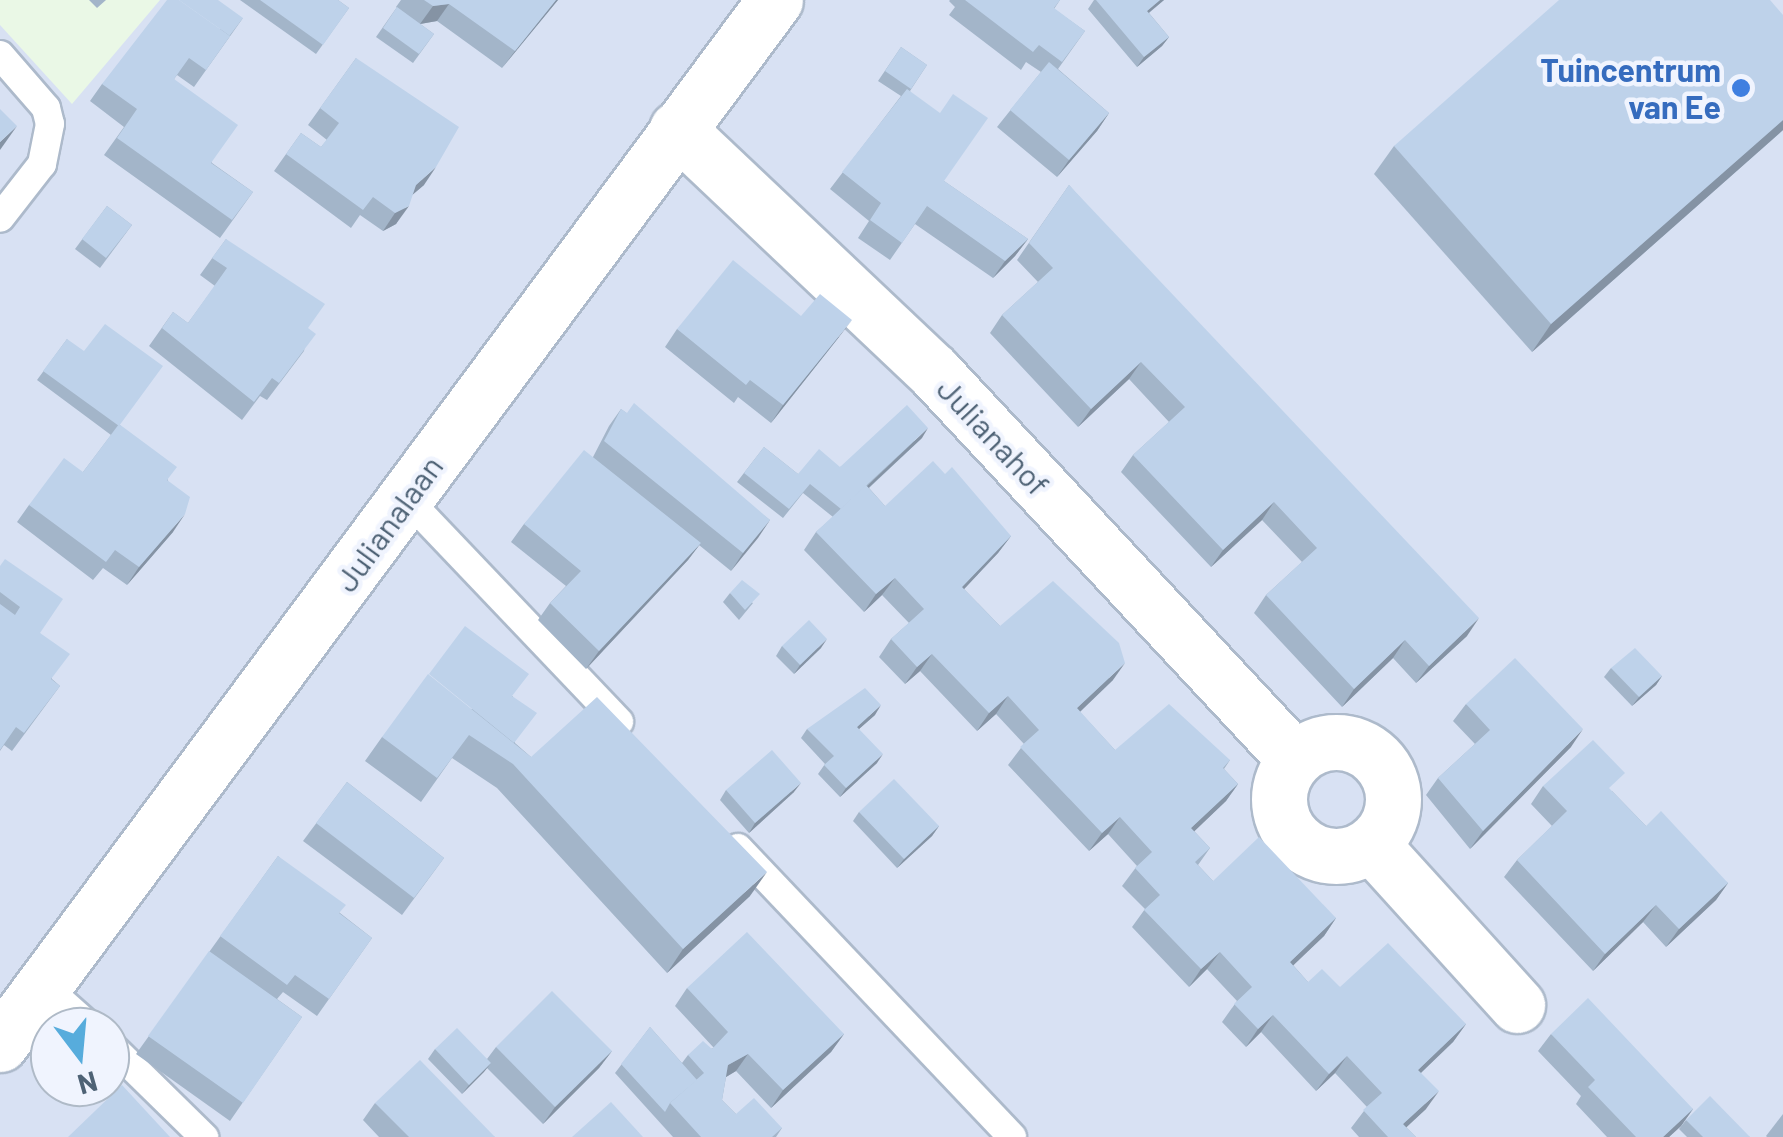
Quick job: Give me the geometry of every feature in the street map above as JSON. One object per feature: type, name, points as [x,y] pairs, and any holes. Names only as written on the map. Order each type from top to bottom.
[{"type":"street","name":"Julianalaan","points":[[0,1044],[775,0]]},
{"type":"street","name":"Julianahof","points":[[678,129],[934,370],[1294,758]]},
{"type":"street","points":[[1330,742],[1366,750],[1380,762],[1394,795],[1385,830],[1372,844],[1336,856],[1300,844],[1280,811],[1279,790],[1294,758],[1330,742]]},
{"type":"street","points":[[1372,844],[1517,1005]]},
{"type":"lane","points":[[0,55],[46,108],[50,124],[42,164],[0,218]]},
{"type":"lane","points":[[406,498],[635,739]]},
{"type":"lane","points":[[716,824],[1012,1137]]},
{"type":"lane","points":[[44,986],[68,1007]]},
{"type":"lane","points":[[130,1065],[204,1137]]},
{"type":"shaded area","points":[[0,0],[1783,0],[1783,1137],[0,1137]]},
{"type":"shaded area","points":[[0,0],[160,0],[72,104],[0,25]]},
{"type":"building","points":[[167,0],[179,0],[230,36],[206,70],[189,58],[174,79],[238,125],[211,163],[253,192],[232,220],[117,138],[137,109],[102,84]]},
{"type":"building","points":[[179,0],[218,0],[243,18],[230,36]]},
{"type":"building","points":[[260,0],[338,0],[349,8],[323,45]]},
{"type":"building","points":[[424,0],[556,0],[515,51],[449,4],[433,6]]},
{"type":"building","points":[[965,0],[1060,0],[1054,8],[1085,31],[1062,62],[1039,45],[1033,52]]},
{"type":"building","points":[[1096,0],[1160,0],[1147,11],[1169,37],[1144,57]]},
{"type":"building","points":[[1559,0],[1770,0],[1783,15],[1783,120],[1551,324],[1394,146]]},
{"type":"building","points":[[397,7],[434,34],[419,54],[383,28]]},
{"type":"building","points":[[901,47],[927,65],[911,89],[885,71]]},
{"type":"building","points":[[356,58],[459,127],[436,167],[416,185],[409,206],[395,213],[373,197],[363,210],[286,154],[301,133],[321,147],[339,123],[320,108]]},
{"type":"building","points":[[1049,62],[1109,113],[1069,160],[1010,110]]},
{"type":"building","points":[[907,89],[940,113],[953,94],[988,118],[944,181],[1028,239],[1005,261],[927,206],[902,243],[870,220],[881,203],[842,172]]},
{"type":"building","points":[[0,109],[17,126],[0,142]]},
{"type":"building","points":[[1069,185],[1479,618],[1429,666],[1405,640],[1354,689],[1266,595],[1317,548],[1274,502],[1223,550],[1133,455],[1185,407],[1141,362],[1091,409],[1002,315],[1053,268],[1029,243]]},
{"type":"building","points":[[107,206],[132,225],[106,258],[82,239]]},
{"type":"building","points":[[226,239],[325,304],[308,328],[316,334],[279,383],[272,378],[254,402],[162,328],[173,312],[188,323],[227,268],[212,258]]},
{"type":"building","points":[[733,260],[801,316],[820,294],[852,320],[783,405],[750,380],[746,385],[677,329]]},
{"type":"building","points":[[105,324],[163,366],[119,426],[43,371],[67,339],[84,351]]},
{"type":"building","points":[[634,403],[770,520],[743,553],[604,441],[621,409],[627,413]]},
{"type":"building","points":[[907,405],[928,428],[841,509],[810,484],[789,509],[744,473],[764,447],[798,474],[819,449],[840,467]]},
{"type":"building","points":[[119,424],[177,467],[167,480],[190,497],[185,514],[139,567],[115,550],[106,562],[29,505],[64,458],[83,472]]},
{"type":"building","points":[[584,450],[701,543],[599,651],[550,603],[581,571],[524,524]]},
{"type":"building","points":[[933,461],[945,474],[952,467],[1011,536],[962,587],[1000,626],[1053,581],[1119,643],[1125,663],[1077,708],[1115,750],[1169,704],[1230,760],[1223,768],[1238,784],[1191,828],[1210,848],[1195,862],[1213,881],[1259,837],[1336,918],[1290,962],[1308,982],[1322,969],[1340,987],[1388,943],[1466,1024],[1418,1070],[1439,1091],[1403,1124],[1416,1137],[1388,1137],[1363,1110],[1382,1093],[1347,1056],[1329,1074],[1273,1015],[1258,1029],[1234,1004],[1252,987],[1220,952],[1201,969],[1144,910],[1160,895],[1135,868],[1152,852],[1120,817],[1102,833],[1020,747],[1039,730],[1008,696],[989,713],[932,654],[917,667],[891,639],[924,609],[895,578],[876,594],[816,532],[866,485],[885,506]]},
{"type":"building","points":[[5,559],[63,599],[40,633],[70,654],[51,679],[60,686],[24,733],[16,727],[0,750],[0,604],[15,615],[20,607],[0,592],[0,566]]},
{"type":"building","points":[[742,580],[760,594],[745,610],[730,593]]},
{"type":"building","points":[[809,620],[827,639],[800,665],[782,646]]},
{"type":"building","points":[[465,626],[529,674],[512,696],[537,713],[514,743],[429,674]]},
{"type":"building","points":[[1635,648],[1662,676],[1639,697],[1611,668]]},
{"type":"building","points":[[1515,658],[1583,729],[1483,831],[1438,778],[1490,730],[1466,704]]},
{"type":"building","points":[[428,674],[531,757],[597,697],[767,872],[683,949],[513,764],[469,735],[437,778],[382,737]]},
{"type":"building","points":[[865,688],[881,705],[857,727],[883,754],[846,788],[824,765],[834,756],[807,729]]},
{"type":"building","points":[[1593,740],[1625,773],[1609,788],[1646,826],[1661,811],[1728,883],[1679,929],[1656,905],[1605,954],[1517,860],[1567,811],[1543,786]]},
{"type":"building","points":[[772,750],[801,783],[755,823],[726,790]]},
{"type":"building","points":[[894,779],[939,826],[904,859],[859,812]]},
{"type":"building","points":[[347,782],[444,858],[414,898],[316,823]]},
{"type":"building","points":[[278,856],[346,905],[339,913],[372,938],[329,999],[295,975],[287,985],[220,936]]},
{"type":"building","points":[[747,932],[844,1034],[783,1090],[748,1054],[728,1065],[722,1100],[736,1114],[754,1098],[782,1128],[772,1137],[701,1137],[670,1103],[704,1073],[688,1055],[703,1041],[712,1049],[728,1032],[687,988]]},
{"type":"building","points":[[209,951],[302,1017],[243,1103],[148,1036]]},
{"type":"building","points":[[552,991],[612,1051],[555,1107],[496,1047]]},
{"type":"building","points":[[1588,998],[1693,1109],[1663,1137],[1636,1137],[1588,1087],[1595,1080],[1551,1034]]},
{"type":"building","points":[[650,1027],[697,1080],[665,1112],[621,1064]]},
{"type":"building","points":[[457,1028],[491,1063],[469,1085],[435,1049]]},
{"type":"building","points":[[420,1060],[495,1137],[409,1137],[375,1103]]},
{"type":"building","points":[[130,1094],[170,1137],[68,1137],[99,1107],[130,1107]]},
{"type":"building","points":[[1710,1096],[1750,1137],[1703,1137],[1686,1120]]},
{"type":"building","points":[[611,1102],[643,1137],[572,1137]]},
{"type":"place","name":"Tuincentrum van Ee","points":[[1741,88]]}]
